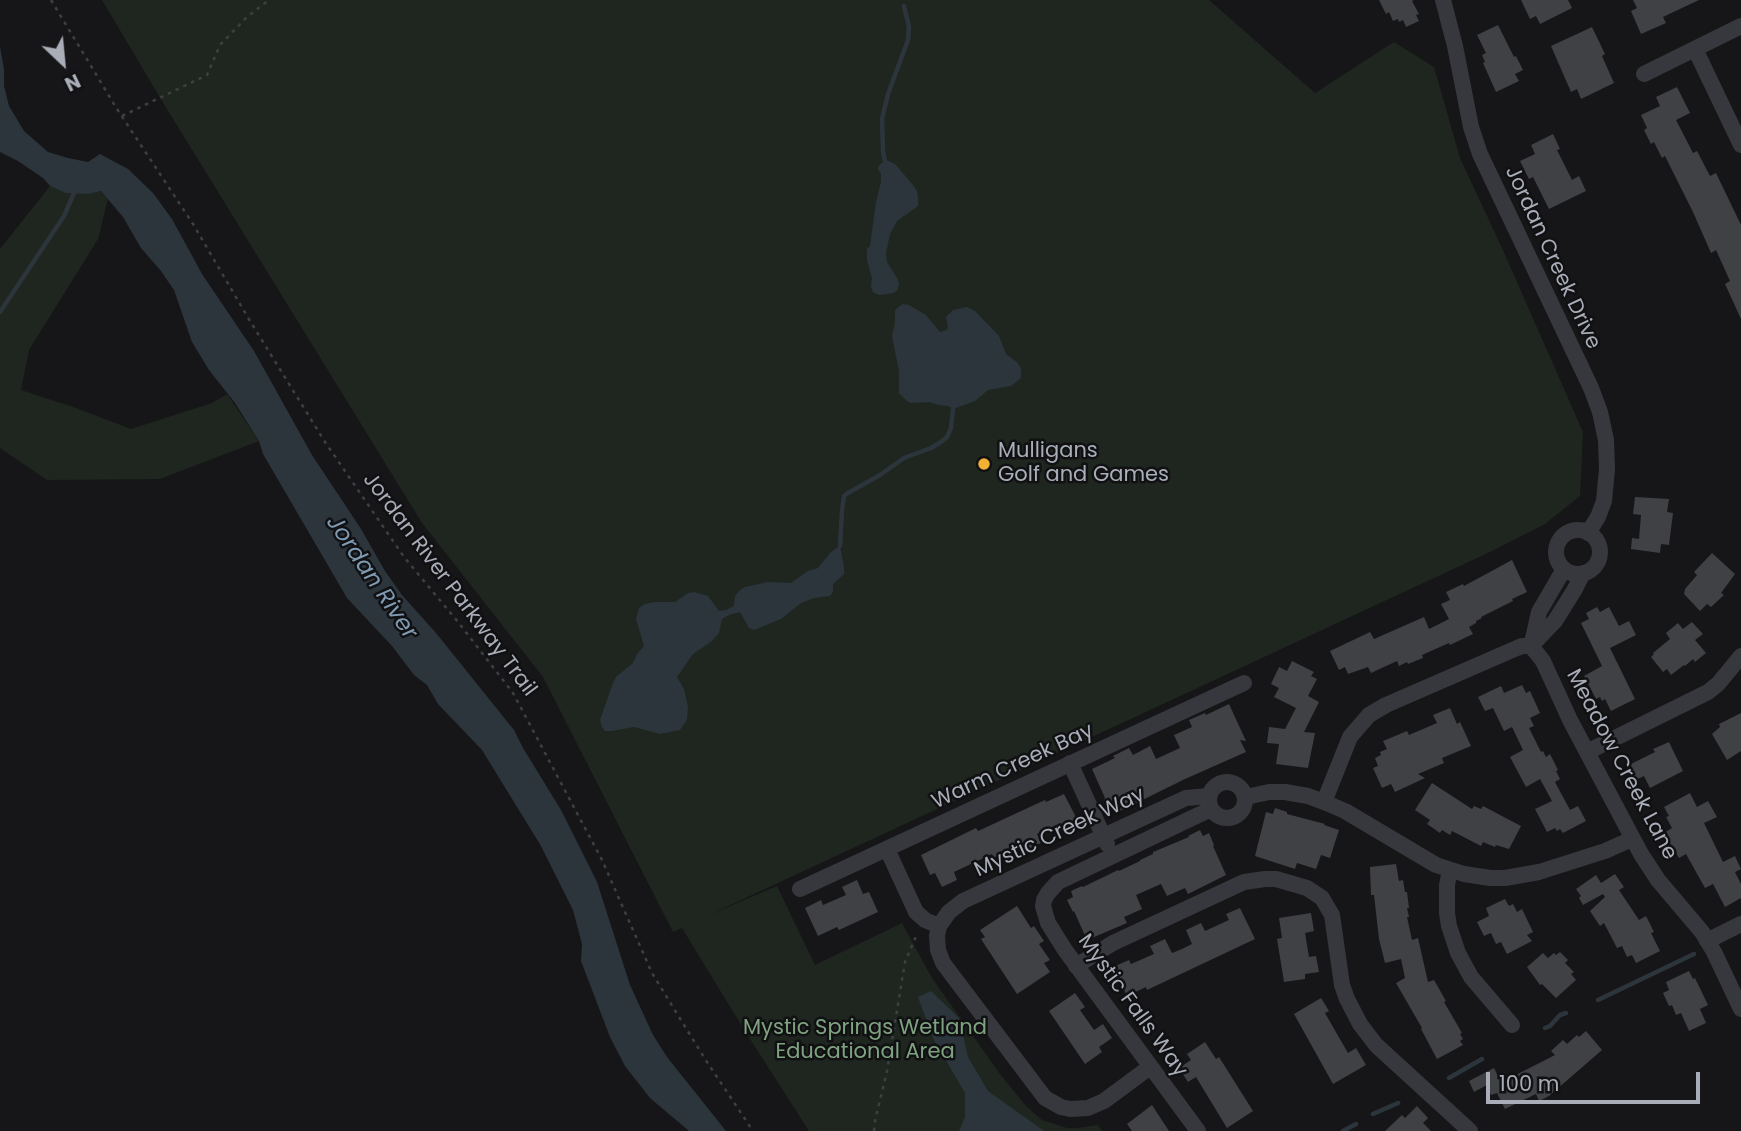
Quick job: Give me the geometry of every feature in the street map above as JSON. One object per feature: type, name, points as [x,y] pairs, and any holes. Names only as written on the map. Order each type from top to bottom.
[{"type":"street","name":"Jordan Creek Drive","points":[[1443,0],[1471,127],[1480,154],[1600,412],[1606,440],[1604,501],[1588,533]]},
{"type":"street","points":[[1644,74],[1741,26]]},
{"type":"street","points":[[1695,49],[1741,145]]},
{"type":"street","points":[[1571,531],[1588,533],[1599,544],[1596,565],[1583,573],[1564,569],[1556,553],[1563,536],[1571,531]]},
{"type":"street","points":[[1531,646],[1539,612],[1564,569]]},
{"type":"street","points":[[1324,802],[1350,737],[1369,715],[1517,648],[1531,646],[1555,621],[1583,573]]},
{"type":"street","name":"Meadow Creek Lane","points":[[1531,646],[1543,661],[1632,839],[1650,869],[1707,941],[1741,1009]]},
{"type":"street","points":[[1587,752],[1708,692],[1741,656]]},
{"type":"street","name":"Warm Creek Bay","points":[[800,889],[1244,682]]},
{"type":"street","points":[[1070,764],[1113,856]]},
{"type":"street","points":[[1228,782],[1240,787],[1246,797],[1244,809],[1236,817],[1225,819],[1219,817],[1210,802],[1217,786],[1228,782]]},
{"type":"street","points":[[1246,797],[1269,792],[1308,796],[1345,811],[1425,859],[1450,870],[1490,878],[1524,876],[1539,872],[1605,851],[1632,839]]},
{"type":"street","name":"Mystic Creek Way","points":[[932,923],[963,901],[1186,798],[1210,802]]},
{"type":"street","name":"Mystic Creek Way","points":[[1044,900],[1058,882],[1113,856],[1210,802]]},
{"type":"street","points":[[887,849],[913,907],[920,916],[932,923],[943,963],[1038,1091],[1052,1103],[1070,1109],[1088,1108],[1115,1093],[1150,1067]]},
{"type":"street","points":[[1450,870],[1447,913],[1458,953],[1471,977],[1512,1025]]},
{"type":"street","points":[[1076,966],[1113,943],[1244,882],[1276,879],[1307,888],[1322,898],[1332,915],[1342,985],[1346,999],[1360,1024],[1376,1045],[1470,1131]]},
{"type":"street","name":"Mystic Falls Way","points":[[1044,900],[1048,923],[1076,966],[1198,1131]]},
{"type":"street","points":[[1707,941],[1741,924]]},
{"type":"path","name":"Jordan River Parkway Trail","points":[[51,0],[122,116],[193,224],[325,442],[404,556],[513,693],[602,860],[652,973],[753,1131]]},
{"type":"path","points":[[122,116],[206,75],[220,45],[247,17],[269,0]]},
{"type":"path","points":[[874,1131],[905,962],[919,931],[932,923]]},
{"type":"green space","name":"Mulligans Golf and Games","points":[[102,0],[1209,0],[1315,93],[1394,42],[1434,67],[1460,158],[1583,432],[1580,496],[1545,524],[1490,552],[709,915],[777,886],[815,965],[902,923],[932,978],[1026,1106],[1042,1120],[1067,1128],[1098,1125],[1102,1131],[809,1131],[682,928],[673,932],[543,677],[422,523]]},
{"type":"green space","points":[[50,186],[89,194],[101,191],[108,199],[98,239],[29,350],[21,390],[131,429],[212,403],[227,394],[259,441],[160,479],[47,480],[0,448],[0,249]]},
{"type":"water","name":"Jordan River","points":[[0,47],[9,106],[24,131],[48,152],[88,162],[100,154],[128,169],[153,193],[172,219],[202,274],[254,351],[312,455],[385,571],[514,730],[561,810],[597,882],[630,985],[653,1035],[667,1057],[726,1131],[689,1131],[650,1098],[625,1066],[610,1037],[581,961],[582,944],[573,910],[541,846],[482,750],[438,704],[427,685],[414,675],[392,646],[347,598],[263,454],[259,441],[192,342],[174,290],[141,248],[123,217],[101,191],[89,194],[66,193],[50,186],[18,161],[0,152]]},
{"type":"water","points":[[885,161],[895,164],[913,185],[917,191],[918,206],[897,221],[890,234],[887,262],[897,278],[898,289],[894,293],[879,295],[873,292],[871,286],[867,249],[870,246],[881,182],[878,169]]},
{"type":"water","points":[[903,304],[926,315],[940,332],[947,330],[946,317],[953,310],[967,307],[975,311],[999,336],[1006,354],[1018,363],[1021,378],[1011,386],[988,390],[975,401],[953,409],[930,402],[907,401],[899,393],[899,371],[892,336],[895,311]]},
{"type":"water","points":[[840,546],[844,574],[833,584],[830,596],[801,603],[781,619],[754,630],[749,628],[740,612],[722,619],[719,633],[693,654],[677,677],[684,689],[688,707],[687,720],[680,730],[660,734],[634,727],[605,731],[600,720],[613,683],[616,677],[633,663],[644,646],[636,619],[639,608],[654,602],[675,602],[694,592],[708,596],[719,611],[726,610],[734,606],[735,596],[745,587],[768,582],[791,583],[808,571],[818,568],[831,552]]},
{"type":"water","points":[[931,991],[959,1018],[968,1057],[988,1091],[1044,1131],[959,1131],[965,1117],[965,1093],[934,1040],[918,997]]},
{"type":"building","points":[[1379,0],[1414,0],[1412,1],[1419,14],[1416,15],[1419,21],[1406,27],[1403,20],[1393,21]]},
{"type":"building","points":[[1521,0],[1568,0],[1572,8],[1540,24],[1536,16],[1530,19]]},
{"type":"building","points":[[1633,0],[1699,0],[1663,17],[1666,23],[1641,34],[1631,11],[1637,8]]},
{"type":"building","points":[[1498,25],[1523,70],[1515,74],[1519,81],[1496,92],[1483,63],[1485,62],[1482,55],[1486,53],[1477,35]]},
{"type":"building","points":[[1592,27],[1605,54],[1602,56],[1614,83],[1581,99],[1577,89],[1571,92],[1551,46]]},
{"type":"building","points":[[1677,87],[1690,113],[1676,120],[1693,153],[1697,151],[1710,176],[1716,173],[1741,225],[1741,319],[1725,284],[1730,281],[1716,250],[1711,253],[1665,156],[1662,158],[1644,130],[1647,128],[1641,115],[1660,106],[1656,97]]},
{"type":"building","points":[[1553,134],[1560,149],[1557,150],[1572,180],[1579,176],[1586,191],[1549,209],[1533,177],[1529,179],[1520,161],[1535,154],[1531,145]]},
{"type":"building","points":[[1635,497],[1669,499],[1667,512],[1673,513],[1669,545],[1661,544],[1660,553],[1631,549],[1632,538],[1639,539],[1641,515],[1633,514]]},
{"type":"building","points":[[1712,553],[1735,574],[1721,593],[1724,595],[1711,607],[1707,604],[1700,611],[1684,594],[1685,589],[1697,575],[1694,572]]},
{"type":"building","points":[[1512,560],[1527,592],[1481,617],[1469,627],[1473,634],[1422,655],[1423,658],[1408,664],[1407,662],[1399,666],[1397,661],[1371,673],[1368,667],[1348,674],[1345,667],[1339,670],[1330,651],[1370,632],[1374,639],[1424,617],[1429,629],[1449,619],[1441,604],[1450,600],[1446,592],[1463,584],[1464,586]]},
{"type":"building","points":[[1597,607],[1600,612],[1609,607],[1619,626],[1629,621],[1636,635],[1610,648],[1635,699],[1611,711],[1605,699],[1596,699],[1584,676],[1602,666],[1581,623],[1589,619],[1586,613]]},
{"type":"building","points":[[1692,622],[1703,634],[1695,640],[1706,653],[1671,675],[1667,669],[1663,672],[1651,657],[1653,653],[1670,639],[1666,633],[1678,623],[1683,629]]},
{"type":"building","points":[[1292,661],[1314,672],[1311,676],[1317,679],[1308,696],[1319,702],[1304,732],[1315,733],[1308,768],[1276,764],[1279,744],[1267,743],[1269,727],[1285,729],[1296,708],[1274,697],[1279,688],[1271,684],[1279,667],[1287,671]]},
{"type":"building","points":[[1522,685],[1526,693],[1530,691],[1540,713],[1530,718],[1534,726],[1529,728],[1541,752],[1543,751],[1546,757],[1550,754],[1558,770],[1556,771],[1560,779],[1555,782],[1570,810],[1578,806],[1586,821],[1563,833],[1555,828],[1547,832],[1535,809],[1552,801],[1540,779],[1526,787],[1510,757],[1523,750],[1512,727],[1504,731],[1493,708],[1485,711],[1478,697],[1501,686],[1504,693]]},
{"type":"building","points":[[1229,704],[1246,741],[1240,740],[1246,752],[1118,812],[1115,807],[1109,810],[1092,769],[1129,748],[1133,755],[1150,746],[1156,759],[1180,748],[1174,735],[1192,727],[1189,720]]},
{"type":"building","points":[[1450,708],[1471,746],[1442,758],[1444,763],[1418,774],[1425,778],[1395,792],[1391,784],[1382,788],[1373,768],[1378,766],[1375,758],[1387,749],[1383,741],[1407,731],[1409,735],[1437,723],[1433,715]]},
{"type":"building","points":[[1741,713],[1741,751],[1727,760],[1712,734],[1720,727],[1719,724]]},
{"type":"building","points":[[1669,742],[1683,771],[1650,788],[1644,776],[1635,780],[1627,766]]},
{"type":"building","points":[[1432,783],[1472,809],[1474,806],[1481,809],[1483,806],[1521,826],[1509,849],[1483,842],[1481,846],[1452,831],[1450,835],[1442,830],[1440,833],[1427,824],[1430,820],[1415,810]]},
{"type":"building","points":[[1690,793],[1697,807],[1708,801],[1717,817],[1704,823],[1723,862],[1735,856],[1741,869],[1735,872],[1741,884],[1741,898],[1725,907],[1713,884],[1705,888],[1686,854],[1679,858],[1664,833],[1672,828],[1664,807]]},
{"type":"building","points":[[1064,794],[1079,823],[1065,830],[1061,823],[1037,834],[1041,843],[1026,850],[1023,844],[993,858],[992,854],[954,872],[957,880],[942,887],[935,873],[930,875],[921,855],[976,828],[978,831]]},
{"type":"building","points":[[1275,808],[1339,830],[1330,858],[1321,855],[1316,869],[1297,863],[1295,869],[1255,856],[1266,812],[1273,814]]},
{"type":"building","points":[[1200,830],[1203,836],[1209,833],[1226,875],[1188,894],[1185,888],[1167,896],[1161,884],[1136,895],[1142,909],[1124,917],[1127,923],[1087,940],[1067,900],[1073,897],[1071,891],[1119,871]]},
{"type":"building","points":[[1396,864],[1399,881],[1403,880],[1407,892],[1407,917],[1412,940],[1418,938],[1428,982],[1434,980],[1462,1033],[1460,1034],[1463,1039],[1460,1041],[1463,1045],[1437,1059],[1396,983],[1405,978],[1401,959],[1385,963],[1379,939],[1374,895],[1371,895],[1370,867]]},
{"type":"building","points":[[1615,874],[1624,887],[1619,890],[1639,920],[1646,916],[1660,951],[1636,963],[1632,955],[1627,957],[1622,946],[1617,948],[1604,923],[1600,926],[1590,911],[1605,897],[1603,894],[1583,905],[1576,889],[1596,875],[1601,883]]},
{"type":"building","points":[[857,880],[863,894],[869,892],[878,912],[839,930],[837,927],[818,936],[805,908],[821,900],[823,905],[846,895],[842,887]]},
{"type":"building","points":[[1505,899],[1509,906],[1513,904],[1517,912],[1522,909],[1533,932],[1527,935],[1532,941],[1507,954],[1501,942],[1496,944],[1491,933],[1484,936],[1477,922],[1489,916],[1486,908]]},
{"type":"building","points":[[1017,906],[1031,928],[1034,926],[1044,941],[1039,944],[1050,960],[1044,963],[1050,972],[1017,994],[981,939],[985,937],[980,930]]},
{"type":"building","points":[[1240,908],[1255,939],[1147,990],[1146,987],[1127,996],[1113,967],[1129,960],[1131,964],[1154,954],[1150,946],[1165,939],[1172,953],[1182,949],[1192,944],[1186,930],[1201,923],[1205,931],[1229,920],[1226,914]]},
{"type":"building","points":[[1311,913],[1314,931],[1305,933],[1309,957],[1316,956],[1319,972],[1305,974],[1305,979],[1284,982],[1277,939],[1282,938],[1279,918]]},
{"type":"building","points":[[1560,952],[1568,960],[1565,963],[1574,972],[1571,974],[1576,980],[1556,998],[1540,985],[1527,967],[1543,953],[1548,958]]},
{"type":"building","points":[[1689,971],[1708,1005],[1700,1009],[1706,1023],[1689,1031],[1681,1013],[1676,1015],[1663,993],[1669,990],[1666,982]]},
{"type":"building","points":[[1075,993],[1085,1007],[1080,1010],[1094,1030],[1103,1024],[1112,1038],[1099,1047],[1102,1052],[1085,1064],[1049,1011]]},
{"type":"building","points":[[1321,998],[1329,1011],[1325,1013],[1348,1053],[1356,1048],[1366,1065],[1333,1084],[1294,1014]]},
{"type":"building","points":[[1586,1031],[1602,1050],[1549,1096],[1539,1101],[1536,1094],[1505,1109],[1497,1093],[1491,1095],[1487,1085],[1474,1092],[1469,1081],[1494,1068],[1498,1076],[1505,1072],[1508,1079],[1555,1055],[1551,1051],[1563,1040],[1567,1044]]},
{"type":"building","points":[[1205,1042],[1216,1059],[1219,1057],[1253,1111],[1227,1128],[1196,1077],[1188,1082],[1179,1068],[1191,1060],[1187,1054]]},
{"type":"building","points":[[1152,1105],[1169,1131],[1132,1131],[1127,1124]]},
{"type":"building","points":[[1417,1106],[1428,1118],[1423,1123],[1431,1131],[1385,1131],[1402,1115],[1405,1118]]},
{"type":"waterway","points":[[885,161],[882,119],[888,94],[908,40],[909,27],[904,6]]},
{"type":"waterway","points":[[0,312],[64,216],[75,191]]},
{"type":"waterway","points":[[840,546],[844,496],[904,458],[941,442],[951,428],[953,409]]},
{"type":"waterway","points":[[1598,1000],[1694,954]]},
{"type":"waterway","points":[[1545,1028],[1566,1013]]},
{"type":"waterway","points":[[1449,1078],[1482,1059]]},
{"type":"waterway","points":[[1373,1114],[1398,1103]]},
{"type":"waterway","points":[[1343,1131],[1356,1124]]},
{"type":"place","name":"Mulligans Golf and Games","points":[[984,464]]},
{"type":"park label","name":"Mystic Springs Wetland Educational Area","points":[[865,1041]]}]
